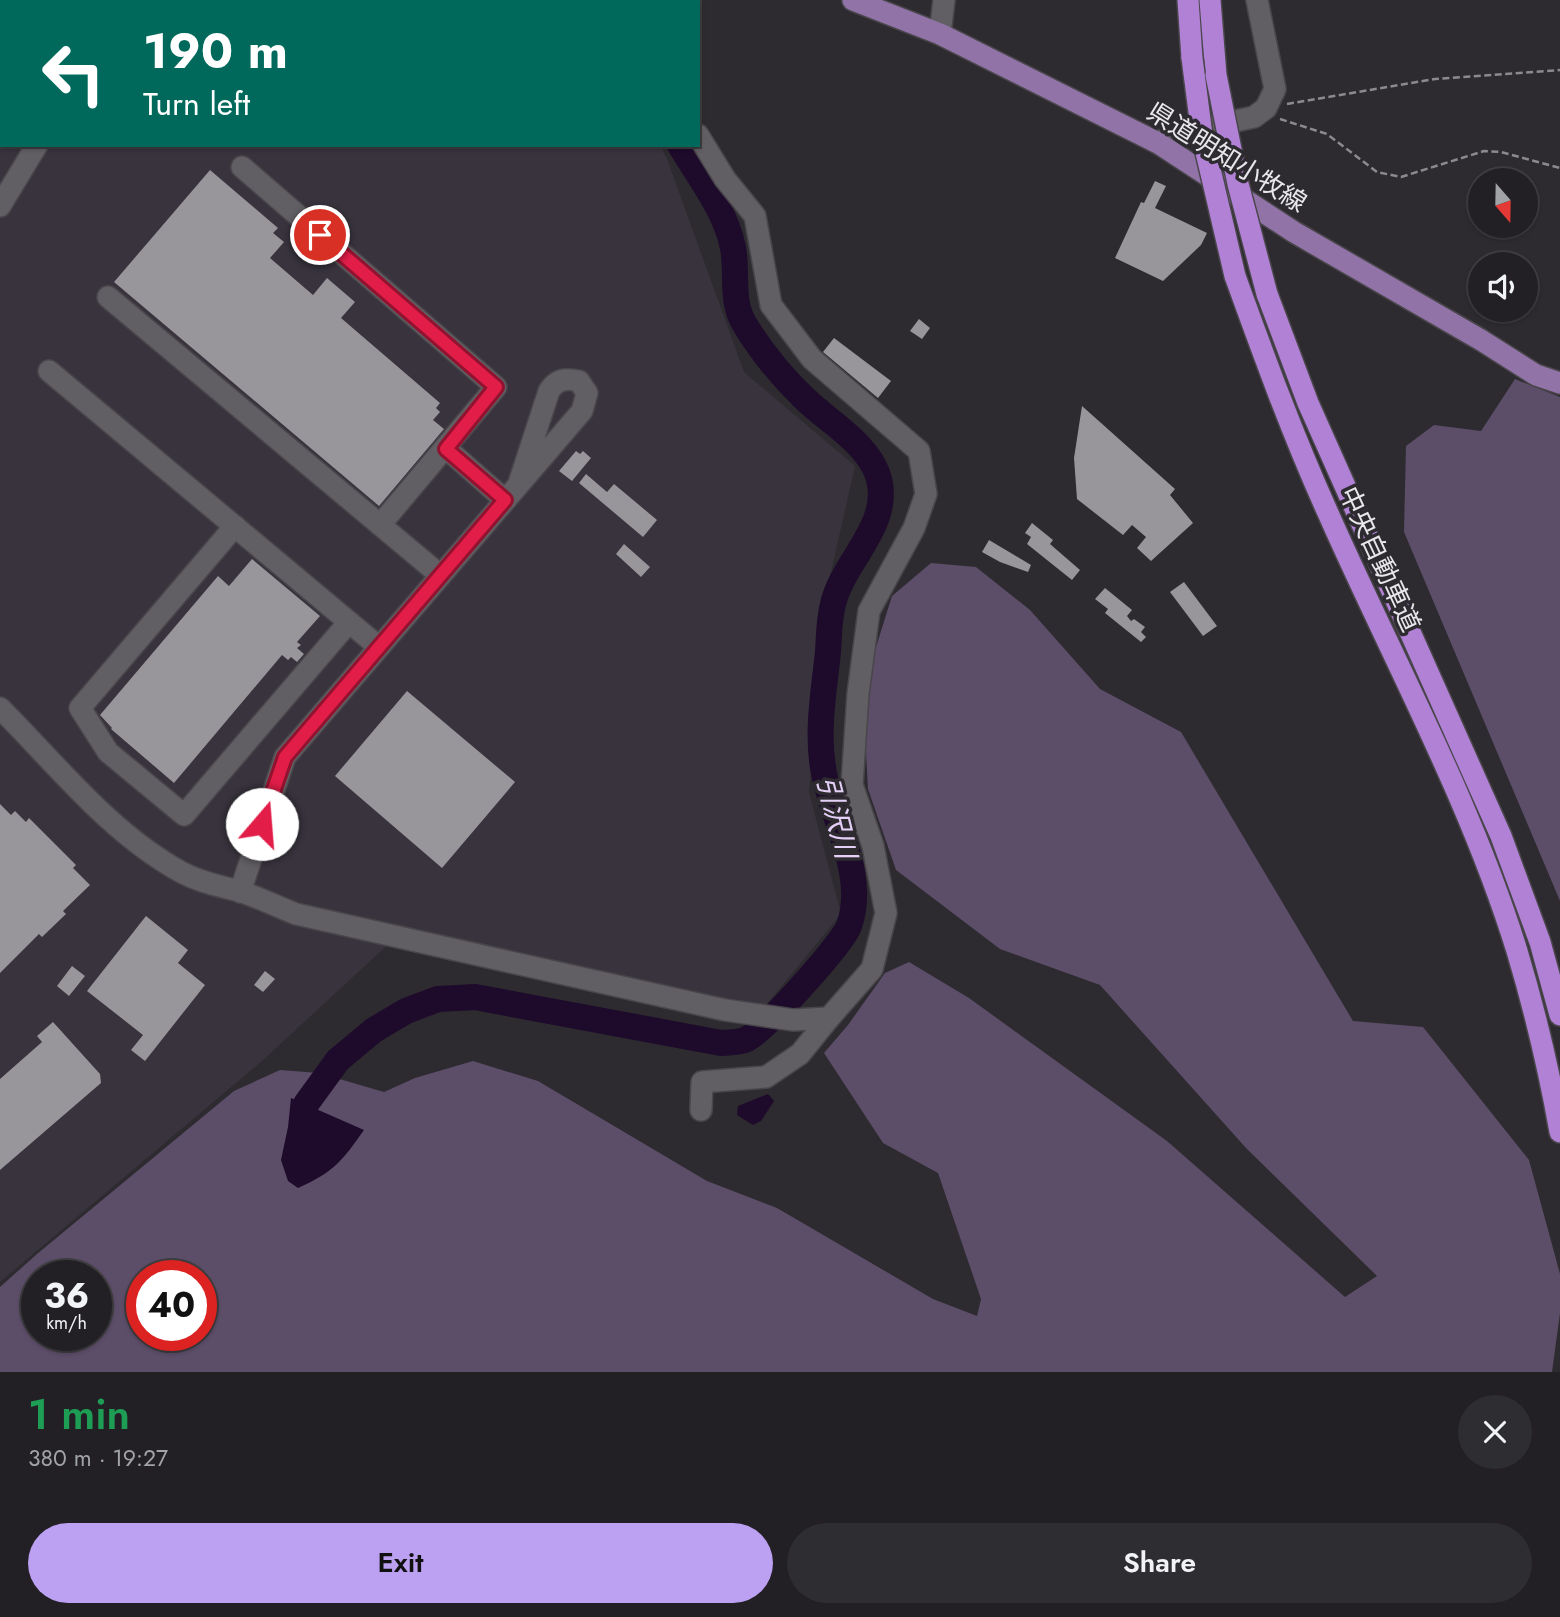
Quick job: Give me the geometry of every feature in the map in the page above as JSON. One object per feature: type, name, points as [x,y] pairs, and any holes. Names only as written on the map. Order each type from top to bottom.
[{"type":"highway","name":"中央自動車道","points":[[1188,0],[1202,135],[1235,276],[1284,413],[1433,740],[1477,844],[1519,961],[1540,1032],[1560,1132]]},
{"type":"highway","name":"中央自動車道","points":[[1210,0],[1216,75],[1238,184],[1267,294],[1308,403],[1501,836],[1540,942],[1560,1015]]},
{"type":"main road","name":"県道明知小牧線","points":[[853,0],[940,34],[1158,143],[1294,232],[1481,340],[1536,375],[1560,383]]},
{"type":"street","points":[[940,34],[944,0]]},
{"type":"street","points":[[1158,143],[1174,134],[1260,112],[1275,89],[1257,0]]},
{"type":"street","points":[[700,138],[725,179],[755,216],[771,305],[812,359],[919,451],[926,494],[914,528],[869,611],[858,694],[852,785],[873,846],[886,913],[873,969],[800,1054],[766,1077],[702,1082],[701,1110]]},
{"type":"street","points":[[0,206],[36,147]]},
{"type":"street","points":[[242,167],[496,387],[380,525]]},
{"type":"street","points":[[108,297],[440,575]]},
{"type":"street","points":[[49,371],[379,647]]},
{"type":"street","points":[[446,449],[505,500]]},
{"type":"street","points":[[240,892],[285,757],[519,483]]},
{"type":"street","points":[[235,526],[80,708],[108,752],[184,815],[349,622]]},
{"type":"street","points":[[0,708],[107,817],[150,852],[182,873],[212,886],[240,892],[296,914],[725,1010],[793,1020],[829,1018]]},
{"type":"path","points":[[1260,112],[1435,79],[1560,69]]},
{"type":"path","points":[[1260,112],[1327,134],[1377,172],[1401,177],[1484,152],[1501,152],[1560,168]]},
{"type":"shaded area","points":[[0,147],[661,147],[744,372],[855,466],[825,599],[809,792],[841,914],[762,1010],[406,928],[262,1061],[26,1260],[21,1260],[21,1264],[0,1282]]},
{"type":"shaded area","points":[[1515,379],[1560,397],[1560,901],[1404,532],[1406,446],[1434,425],[1481,431]]},
{"type":"shaded area","points":[[931,563],[976,567],[1030,610],[1100,689],[1181,732],[1353,1021],[1423,1027],[1529,1160],[1560,1274],[1560,1313],[1552,1372],[0,1372],[0,1287],[21,1268],[21,1351],[112,1351],[112,1260],[30,1260],[234,1091],[280,1070],[319,1073],[384,1092],[415,1078],[473,1061],[538,1081],[707,1181],[777,1208],[933,1299],[977,1316],[981,1299],[938,1173],[883,1143],[824,1053],[848,1025],[885,973],[909,962],[969,998],[1167,1141],[1345,1297],[1377,1276],[1246,1148],[1100,985],[1000,949],[896,870],[868,789],[865,733],[871,663],[892,596]]},
{"type":"shaded area","points":[[768,1094],[774,1101],[761,1121],[753,1125],[737,1115],[738,1106]]},
{"type":"shaded area","points":[[291,1098],[364,1130],[336,1165],[298,1188],[288,1181],[281,1160]]},
{"type":"building","points":[[210,170],[278,228],[273,233],[284,242],[270,258],[313,295],[327,278],[355,302],[341,318],[440,403],[436,408],[440,412],[433,420],[444,429],[379,506],[114,282]]},
{"type":"building","points":[[1155,181],[1166,186],[1155,208],[1207,233],[1201,245],[1163,281],[1115,258],[1141,202],[1144,203]]},
{"type":"building","points":[[919,319],[930,328],[922,339],[910,331]]},
{"type":"building","points":[[834,338],[891,381],[878,398],[823,352]]},
{"type":"building","points":[[1082,406],[1175,489],[1170,495],[1193,523],[1151,561],[1137,548],[1146,537],[1132,525],[1123,535],[1077,499],[1074,458]]},
{"type":"building","points":[[576,451],[580,454],[583,451],[591,458],[572,481],[559,471]]},
{"type":"building","points":[[586,474],[607,492],[614,484],[657,520],[643,537],[579,483]]},
{"type":"building","points":[[1032,523],[1053,540],[1050,544],[1080,570],[1072,580],[1027,544],[1031,537],[1025,533]]},
{"type":"building","points":[[989,540],[1031,565],[1028,572],[982,552]]},
{"type":"building","points":[[624,544],[650,567],[641,577],[616,554]]},
{"type":"building","points":[[252,559],[320,616],[297,642],[301,645],[297,648],[304,654],[297,662],[282,655],[174,783],[111,729],[100,715],[218,576],[229,586]]},
{"type":"building","points":[[1184,582],[1217,626],[1203,636],[1170,592]]},
{"type":"building","points":[[1105,588],[1132,610],[1127,616],[1131,621],[1134,619],[1145,627],[1141,632],[1146,637],[1141,642],[1105,613],[1108,609],[1095,599]]},
{"type":"building","points":[[407,691],[515,782],[442,868],[335,776]]},
{"type":"building","points":[[0,804],[11,815],[15,811],[26,822],[29,818],[76,865],[73,868],[90,885],[63,911],[66,914],[42,937],[39,934],[0,973]]},
{"type":"building","points":[[146,916],[188,950],[178,963],[205,985],[145,1061],[131,1050],[143,1035],[87,991]]},
{"type":"building","points":[[72,966],[85,976],[69,996],[57,986]]},
{"type":"building","points":[[265,971],[275,979],[263,992],[254,985]]},
{"type":"building","points":[[53,1022],[100,1074],[101,1083],[0,1170],[0,1079],[42,1042],[37,1036]]},
{"type":"waterway","name":"引沢川","points":[[306,1104],[338,1060],[374,1030],[406,1011],[438,999],[475,997],[721,1043],[738,1042],[770,1020],[833,950],[849,926],[854,888],[847,849],[824,773],[822,712],[833,604],[838,588],[872,528],[878,512],[881,496],[879,479],[858,445],[805,399],[765,354],[745,325],[737,306],[733,248],[729,234],[711,195],[681,147]]},
{"type":"route","points":[[262,824],[285,757],[505,500],[446,449],[496,387],[320,235]]}]
